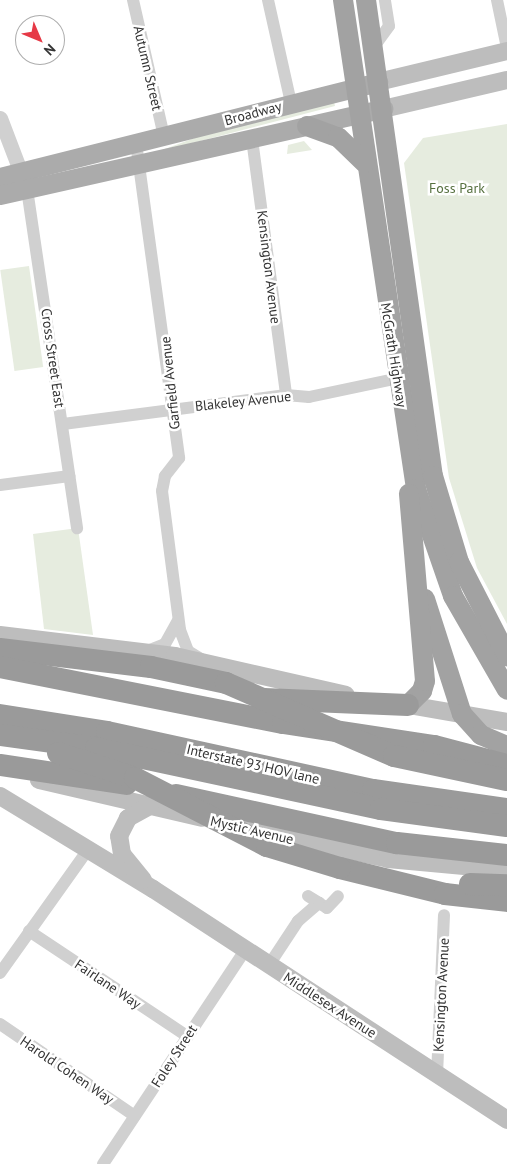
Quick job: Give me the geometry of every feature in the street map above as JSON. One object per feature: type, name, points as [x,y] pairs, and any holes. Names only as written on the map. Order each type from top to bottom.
[{"type":"highway","name":"McGrath Highway","points":[[343,0],[358,115],[398,381],[410,458],[422,514],[448,584],[507,690]]},
{"type":"highway","name":"McGrath Highway","points":[[366,0],[383,109],[417,365],[443,514],[470,587],[507,656]]},
{"type":"highway","points":[[307,126],[338,136],[365,163]]},
{"type":"highway","points":[[125,692],[408,705],[422,691],[424,681],[412,559],[410,458]]},
{"type":"highway","points":[[412,559],[462,714],[481,735],[507,746]]},
{"type":"highway","points":[[0,649],[148,659],[226,683],[394,756],[507,780]]},
{"type":"highway","points":[[0,668],[125,692],[434,746],[507,766]]},
{"type":"highway","points":[[0,674],[51,677]]},
{"type":"highway","points":[[0,700],[62,732],[135,778],[267,846],[340,868],[445,894],[507,901]]},
{"type":"highway","name":"Interstate 93 HOV lane","points":[[0,715],[62,732],[373,790],[507,809]]},
{"type":"highway","points":[[62,732],[342,802],[507,826]]},
{"type":"highway","points":[[0,736],[62,732],[507,793]]},
{"type":"highway","points":[[0,766],[98,778],[422,847],[505,868]]},
{"type":"highway","points":[[340,868],[412,879],[505,868]]},
{"type":"main road","name":"Broadway","points":[[0,195],[24,181],[136,144],[354,87],[507,50]]},
{"type":"main road","name":"Broadway","points":[[0,177],[24,181],[141,164],[507,80]]},
{"type":"main road","points":[[0,635],[148,659],[206,662],[334,693],[507,722]]},
{"type":"main road","name":"Mystic Avenue","points":[[0,771],[388,859],[505,868]]},
{"type":"main road","name":"Middlesex Avenue","points":[[0,796],[87,851],[153,889],[507,1120]]},
{"type":"main road","name":"Middlesex Avenue","points":[[150,806],[128,818],[119,845],[128,864],[153,889]]},
{"type":"street","name":"Autumn Street","points":[[133,0],[164,136]]},
{"type":"street","points":[[268,0],[291,103]]},
{"type":"street","points":[[373,48],[389,26],[385,0]]},
{"type":"street","points":[[497,0],[507,50]]},
{"type":"street","points":[[0,118],[24,181]]},
{"type":"street","name":"Kensington Avenue","points":[[252,139],[286,395]]},
{"type":"street","name":"Garfield Avenue","points":[[136,144],[141,164],[179,458],[162,483],[179,619],[188,651],[206,662]]},
{"type":"street","name":"Cross Street East","points":[[24,181],[63,424],[77,528]]},
{"type":"street","points":[[398,381],[417,365]]},
{"type":"street","name":"Blakeley Avenue","points":[[63,424],[174,408],[286,395],[308,396],[398,381]]},
{"type":"street","points":[[0,485],[69,476]]},
{"type":"street","points":[[148,659],[165,644],[179,619]]},
{"type":"street","points":[[0,973],[87,851]]},
{"type":"street","points":[[269,965],[314,899],[327,908],[338,896]]},
{"type":"street","name":"Kensington Avenue","points":[[437,1075],[444,915]]},
{"type":"street","name":"Fairlane Way","points":[[29,932],[188,1036]]},
{"type":"street","name":"Foley Street","points":[[103,1164],[246,949]]},
{"type":"street","name":"Harold Cohen Way","points":[[0,1024],[135,1116]]},
{"type":"green space","points":[[334,102],[335,106],[154,153],[208,133]]},
{"type":"green space","name":"Foss Park","points":[[507,124],[507,624],[477,568],[449,478],[404,163],[423,138]]},
{"type":"green space","points":[[304,141],[312,150],[287,154],[288,145]]},
{"type":"green space","points":[[29,266],[43,367],[14,371],[0,270]]},
{"type":"green space","points":[[78,528],[93,635],[44,629],[33,534]]}]
